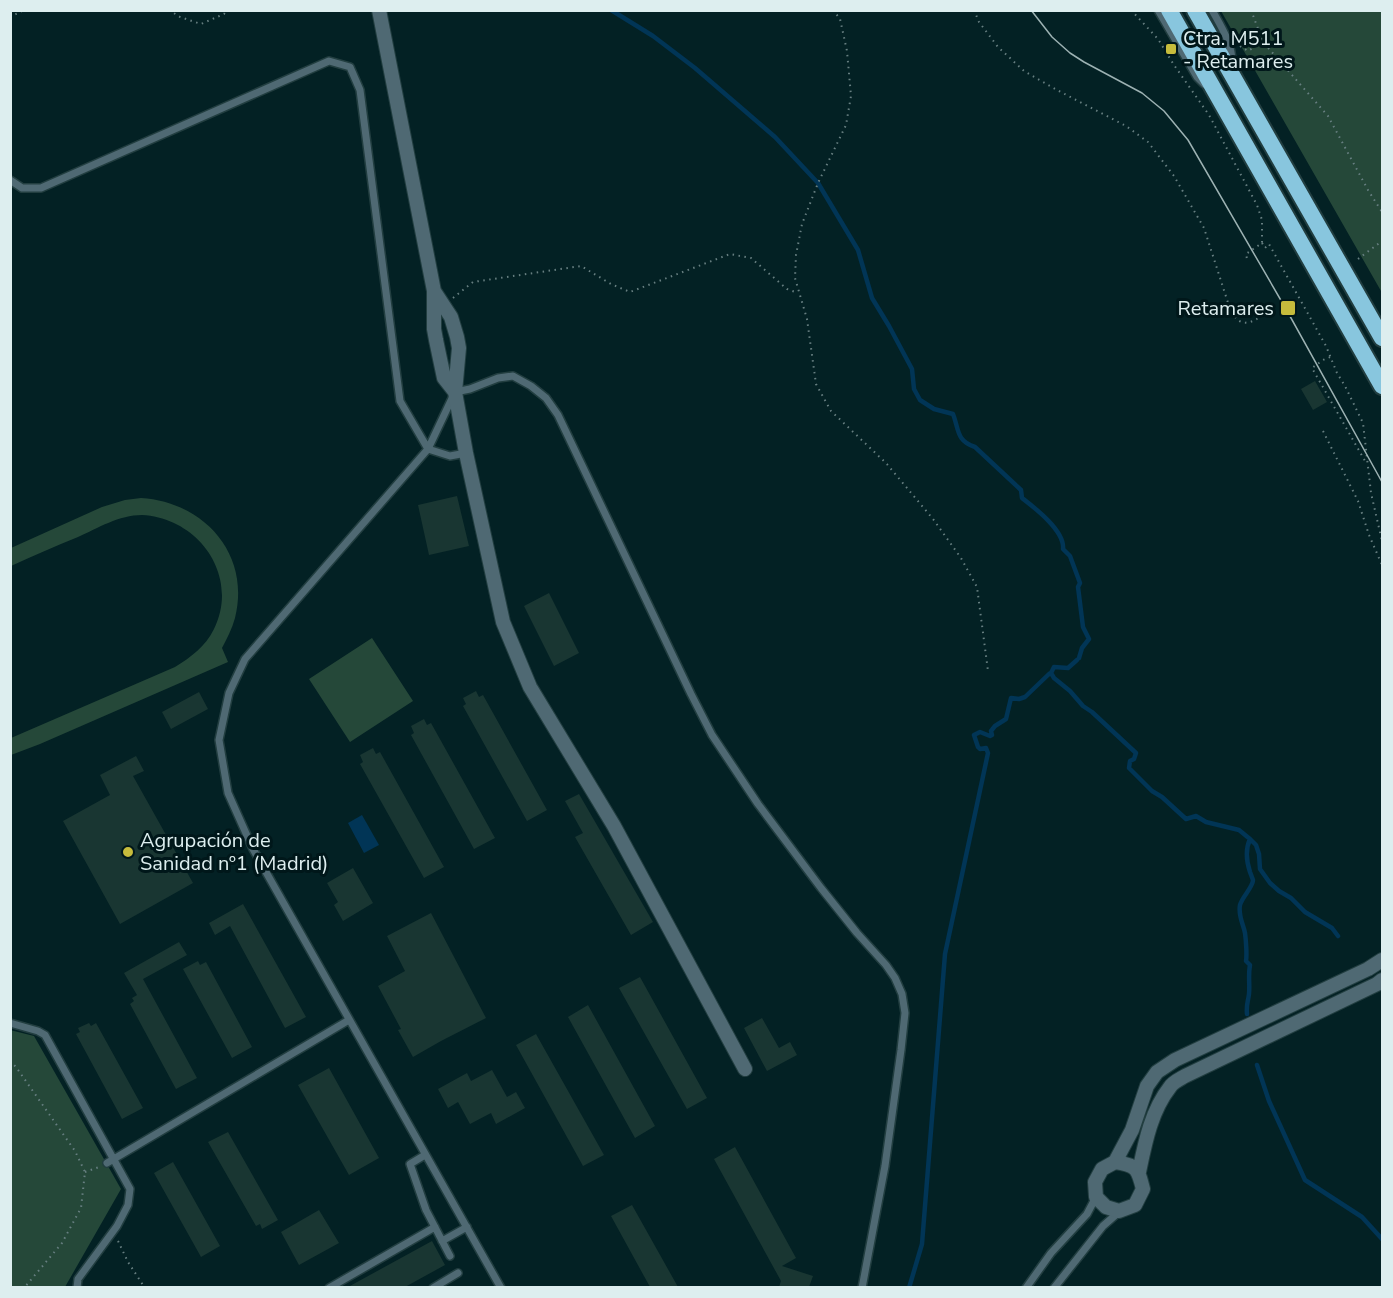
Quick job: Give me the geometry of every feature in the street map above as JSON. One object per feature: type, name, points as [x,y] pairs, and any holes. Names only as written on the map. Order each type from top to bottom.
[{"type":"highway","points":[[1168,10],[1383,386]]},
{"type":"highway","points":[[1195,10],[1383,338]]},
{"type":"street","points":[[379,10],[434,291],[434,329],[444,378],[455,392]]},
{"type":"street","points":[[434,291],[451,317],[457,337],[459,348],[455,392],[503,622],[530,687],[614,826],[745,1069]]},
{"type":"street","points":[[1383,960],[1175,1060],[1157,1072],[1147,1086],[1132,1130],[1115,1162],[1102,1169],[1098,1175],[1095,1182],[1096,1197],[1106,1207],[1119,1211],[1136,1205],[1143,1189],[1139,1172],[1147,1135],[1161,1101],[1171,1085],[1185,1076],[1383,980]]},
{"type":"street","points":[[1157,1072],[1171,1085]]},
{"type":"street","points":[[1115,1162],[1128,1164],[1139,1172]]},
{"type":"lane","points":[[1158,10],[1197,77],[1213,88]]},
{"type":"lane","points":[[1212,10],[1229,43],[1232,57],[1231,74]]},
{"type":"lane","points":[[10,180],[22,188],[41,188],[329,61],[350,67],[360,90],[400,401],[428,449],[450,456],[466,453]]},
{"type":"lane","points":[[501,1287],[253,849],[228,792],[219,740],[229,693],[245,659],[428,449],[455,392],[498,378],[513,376],[546,398],[558,415],[712,735],[758,804],[814,879],[886,965],[902,994],[905,1013],[901,1050],[885,1167],[862,1287]]},
{"type":"lane","points":[[107,1163],[350,1020]]},
{"type":"lane","points":[[10,1023],[45,1035],[130,1189],[128,1205],[117,1226],[78,1279],[76,1287]]},
{"type":"lane","points":[[426,1155],[410,1164],[426,1210],[450,1256]]},
{"type":"lane","points":[[1026,1287],[1051,1253],[1088,1214],[1096,1197]]},
{"type":"lane","points":[[1054,1287],[1103,1226],[1119,1211]]},
{"type":"lane","points":[[329,1287],[435,1227]]},
{"type":"lane","points":[[442,1241],[467,1227]]},
{"type":"lane","points":[[433,1287],[458,1273]]},
{"type":"path","points":[[10,17],[24,10]]},
{"type":"path","points":[[169,10],[201,24],[224,15],[227,10]]},
{"type":"path","points":[[833,10],[840,19],[847,51],[851,96],[846,125],[818,183],[802,224],[795,266],[795,278],[807,319],[816,384],[831,411],[886,463],[933,519],[977,586],[988,671]]},
{"type":"path","points":[[974,10],[979,22],[998,47],[1024,71],[1126,126],[1148,142],[1174,176],[1204,228],[1234,317],[1239,322],[1246,323],[1268,314]]},
{"type":"path","points":[[1131,10],[1158,39],[1209,115],[1260,213],[1262,243],[1265,248],[1269,244],[1326,346],[1363,423],[1366,464],[1383,541]]},
{"type":"path","points":[[1251,10],[1263,42],[1328,116],[1368,190],[1383,212]]},
{"type":"path","points":[[1237,44],[1248,51],[1263,42]]},
{"type":"path","points":[[1358,259],[1383,241]]},
{"type":"path","points":[[1247,260],[1246,254],[1262,243]]},
{"type":"path","points":[[434,291],[452,298],[473,282],[581,266],[611,284],[630,292],[730,254],[751,258],[787,289],[800,294]]},
{"type":"path","points":[[1330,357],[1312,368],[1366,464]]},
{"type":"path","points":[[1323,431],[1358,501],[1383,564]]},
{"type":"path","points":[[10,1061],[75,1151],[85,1172],[81,1208],[62,1242],[24,1287]]},
{"type":"path","points":[[85,1172],[107,1163]]},
{"type":"path","points":[[117,1226],[117,1240],[128,1262],[145,1287]]},
{"type":"green space","points":[[1221,11],[1382,11],[1382,293],[1381,291]]},
{"type":"green space","points":[[141,498],[185,509],[203,521],[218,536],[229,553],[236,573],[238,595],[234,622],[222,648],[228,662],[11,755],[11,738],[175,667],[197,651],[214,629],[221,609],[222,589],[218,570],[209,553],[197,538],[163,519],[142,515],[117,520],[11,566],[11,548],[102,507]]},
{"type":"green space","points":[[372,638],[413,701],[350,742],[309,679]]},
{"type":"green space","points":[[10,1030],[34,1036],[121,1189],[65,1287],[11,1287]]},
{"type":"water","points":[[362,815],[379,845],[364,853],[348,823]]},
{"type":"building","points":[[1315,381],[1327,402],[1313,410],[1301,389]]},
{"type":"building","points":[[457,496],[469,546],[429,555],[418,505]]},
{"type":"building","points":[[549,593],[579,653],[554,666],[524,606]]},
{"type":"building","points":[[476,691],[479,697],[483,695],[547,810],[527,821],[463,706],[466,704],[463,698]]},
{"type":"building","points":[[199,692],[208,709],[171,729],[162,712]]},
{"type":"building","points":[[424,719],[427,725],[431,723],[495,838],[474,849],[411,735],[414,733],[411,726]]},
{"type":"building","points":[[373,748],[376,754],[380,752],[444,867],[424,878],[360,764],[363,762],[360,755]]},
{"type":"building","name":"Agrupación de Sanidad nº1 (Madrid)","points":[[136,756],[144,771],[133,776],[193,883],[120,924],[63,821],[110,795],[100,775]]},
{"type":"building","points":[[579,794],[653,922],[631,935],[575,837],[583,833],[565,801]]},
{"type":"building","points":[[353,868],[373,903],[343,921],[334,905],[338,902],[327,883]]},
{"type":"building","points":[[243,904],[306,1017],[285,1028],[230,926],[215,935],[209,923]]},
{"type":"building","points":[[431,913],[486,1018],[413,1057],[378,986],[405,971],[387,936]]},
{"type":"building","points":[[179,942],[187,955],[143,979],[197,1078],[176,1089],[130,1004],[134,1001],[132,998],[137,995],[124,973]]},
{"type":"building","points":[[198,961],[200,965],[206,962],[252,1047],[232,1058],[183,969]]},
{"type":"building","points":[[640,977],[707,1098],[687,1109],[619,988]]},
{"type":"building","points":[[588,1005],[655,1126],[635,1138],[568,1017]]},
{"type":"building","points":[[762,1018],[779,1048],[790,1042],[797,1055],[767,1071],[744,1028]]},
{"type":"building","points":[[89,1023],[91,1026],[96,1023],[143,1108],[122,1119],[76,1034],[80,1032],[78,1028]]},
{"type":"building","points":[[536,1034],[604,1155],[583,1166],[516,1045]]},
{"type":"building","points":[[329,1068],[379,1158],[349,1175],[298,1085]]},
{"type":"building","points":[[492,1070],[507,1097],[516,1092],[525,1108],[496,1124],[491,1113],[470,1124],[458,1102],[448,1108],[438,1089],[467,1073],[471,1081]]},
{"type":"building","points":[[228,1132],[278,1220],[262,1229],[260,1224],[256,1226],[208,1142]]},
{"type":"building","points":[[735,1147],[796,1258],[782,1266],[813,1276],[809,1287],[779,1287],[781,1281],[714,1159]]},
{"type":"building","points":[[173,1162],[220,1246],[201,1257],[154,1173]]},
{"type":"building","points":[[632,1205],[678,1287],[650,1287],[611,1216]]},
{"type":"building","points":[[319,1210],[339,1243],[299,1265],[281,1232]]},
{"type":"building","points":[[432,1241],[445,1265],[405,1287],[348,1287]]},
{"type":"waterway","points":[[611,10],[653,36],[695,68],[775,137],[818,183],[858,250],[872,298],[912,369],[914,389],[920,400],[934,409],[953,414],[961,438],[975,447],[1021,490],[1022,498],[1048,520],[1059,535],[1063,549],[1070,556],[1080,583],[1078,587],[1083,627],[1089,639],[1082,648],[1079,658]]},
{"type":"waterway","points":[[1077,660],[1068,668],[1054,667],[1051,673],[1083,706],[1136,753],[1134,759],[1130,761],[1129,768],[1152,791],[1186,819],[1196,816],[1206,822],[1239,830],[1256,845],[1260,869],[1270,883],[1291,898],[1305,912],[1332,928],[1338,936]]},
{"type":"waterway","points":[[909,1288],[922,1244],[945,954],[988,753],[986,748],[978,747],[974,735],[980,732],[992,735],[991,731],[995,726],[1006,719],[1011,698],[1025,697],[1049,674]]},
{"type":"waterway","points":[[1247,1014],[1250,965],[1246,961],[1245,936],[1240,909],[1241,902],[1253,880],[1247,855],[1250,839]]},
{"type":"waterway","points":[[1257,1065],[1269,1101],[1305,1180],[1362,1217],[1382,1239]]},
{"type":"tram line","points":[[1031,10],[1052,37],[1070,53],[1142,93],[1164,111],[1188,140],[1286,309],[1382,482]]},
{"type":"place","name":"Ctra. M511 - Retamares","points":[[1171,49]]},
{"type":"place","name":"Retamares","points":[[1288,308]]},
{"type":"place","name":"Agrupación de Sanidad nº1 (Madrid)","points":[[128,852]]}]
